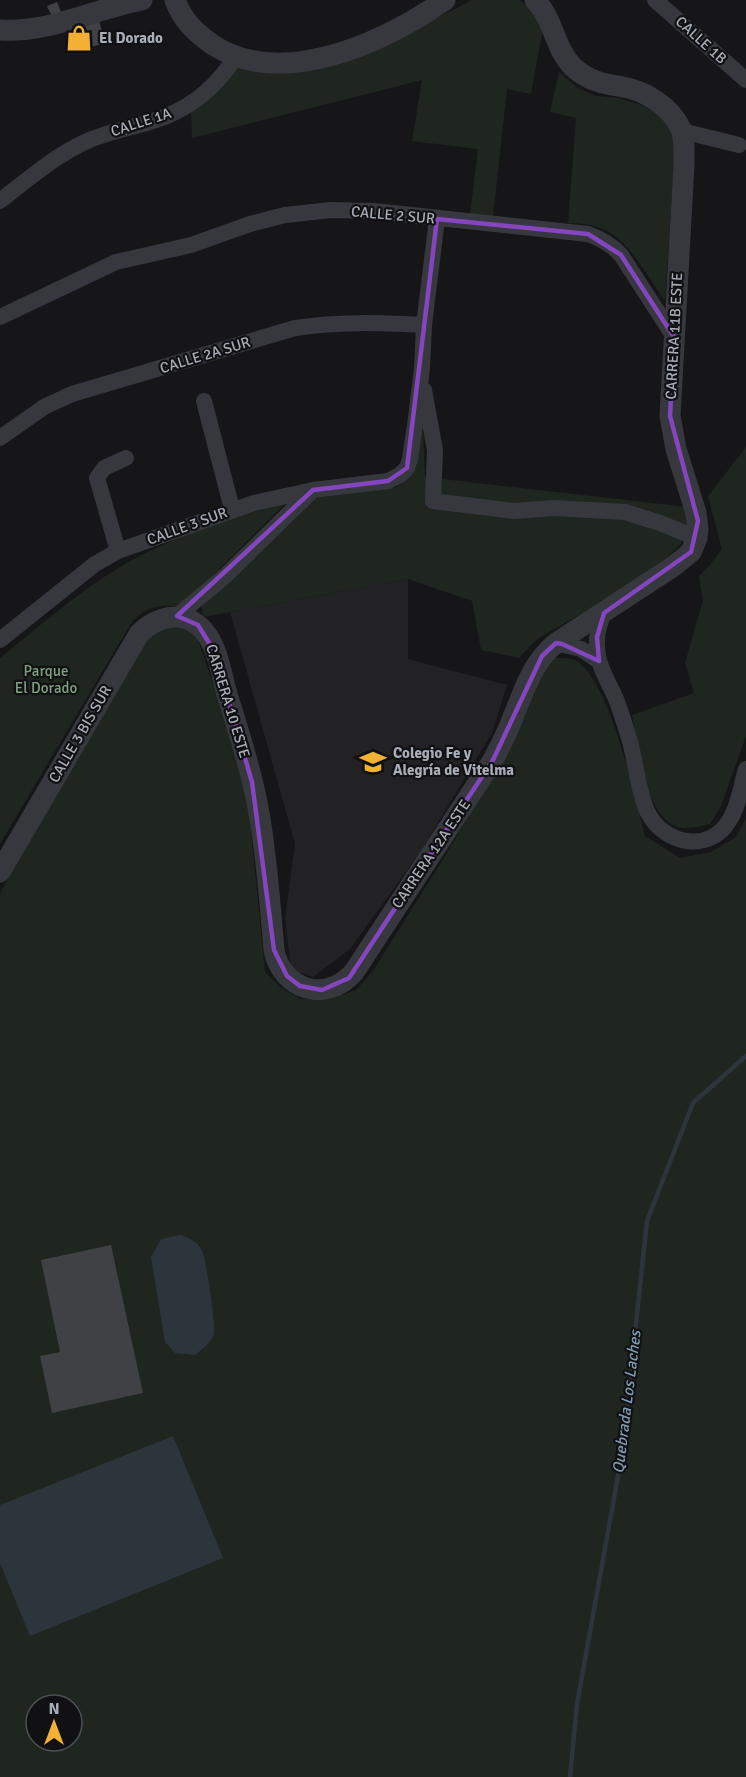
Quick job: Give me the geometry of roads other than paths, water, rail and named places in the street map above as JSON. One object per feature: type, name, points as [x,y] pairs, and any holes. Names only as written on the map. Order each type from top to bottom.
[{"type":"street","points":[[0,30],[21,30],[56,25],[142,0]]},
{"type":"street","points":[[175,0],[186,21],[196,32],[220,50],[269,63],[333,55],[384,35],[445,0]]},
{"type":"street","points":[[535,0],[548,18],[564,56],[578,72],[597,83],[633,89],[653,98],[669,112],[682,130],[740,145]]},
{"type":"street","name":"CALLE 1B","points":[[655,0],[746,80]]},
{"type":"street","name":"CALLE 1A","points":[[0,201],[51,161],[83,143],[117,129],[167,116],[191,102],[216,83],[236,56]]},
{"type":"street","name":"CARRERA 11B ESTE","points":[[682,130],[684,165],[670,416],[676,448],[696,513],[697,538]]},
{"type":"street","name":"CALLE 2 SUR","points":[[0,317],[72,282],[132,257],[191,245],[285,214],[331,210],[374,211],[588,234],[598,237],[615,248],[621,255],[674,337]]},
{"type":"street","points":[[437,219],[424,325],[422,368],[435,450],[434,501],[514,512],[554,508],[625,512],[660,522],[697,538]]},
{"type":"street","name":"CALLE 2A SUR","points":[[0,438],[44,407],[72,394],[295,328],[325,323],[359,322],[424,325]]},
{"type":"street","name":"CALLE 3 SUR","points":[[0,640],[95,564],[118,551],[232,509],[313,490],[388,481],[400,475],[410,459],[422,368]]},
{"type":"street","points":[[204,401],[232,509]]},
{"type":"street","points":[[118,551],[97,478],[104,468],[126,458]]},
{"type":"street","points":[[177,616],[225,576],[313,490]]},
{"type":"street","name":"CARRERA 12A ESTE","points":[[292,981],[307,988],[322,990],[336,986],[354,972],[493,760],[530,673],[542,656],[556,643],[685,558],[691,552],[697,538]]},
{"type":"street","points":[[604,613],[597,637],[599,661],[625,725],[644,802],[652,820],[666,834],[675,839],[691,842],[706,840],[720,832],[729,821],[746,769]]},
{"type":"street","name":"CALLE 3 BIS SUR","points":[[0,872],[134,641],[152,623],[177,616]]},
{"type":"street","name":"CARRERA 10 ESTE","points":[[177,616],[198,625],[208,637],[214,651],[244,751],[259,813],[276,957],[282,971],[292,981]]},
{"type":"street","points":[[556,643],[581,649],[599,661]]},
{"type":"waterway","name":"Quebrada Los Laches","points":[[570,1777],[577,1704],[622,1454],[647,1221],[693,1103],[746,1056]]},
{"type":"place","name":"El Dorado","points":[[79,38]]},
{"type":"place","name":"Colegio Fe y Alegría de Vitelma","points":[[373,762]]},
{"type":"park label","name":"Parque El Dorado","points":[[46,680]]}]
